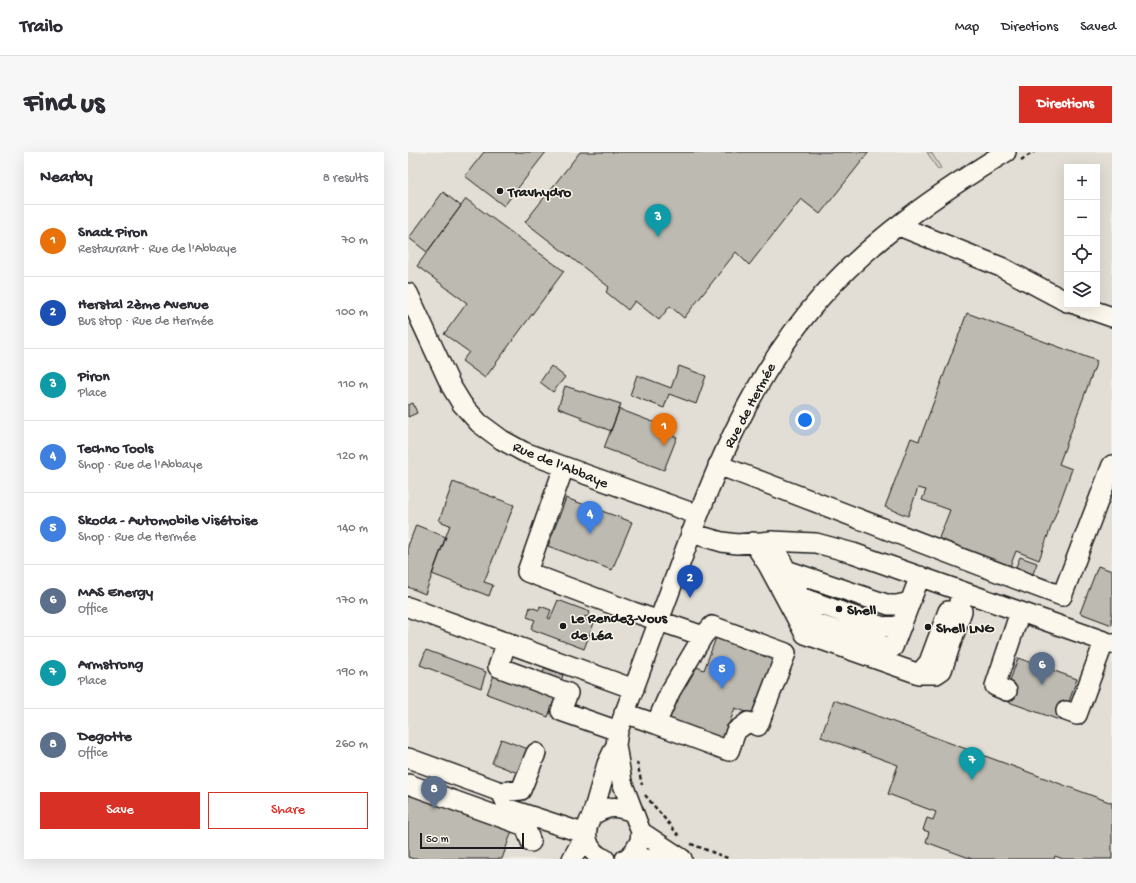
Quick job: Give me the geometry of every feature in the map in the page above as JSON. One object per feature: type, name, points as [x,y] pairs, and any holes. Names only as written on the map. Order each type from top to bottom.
[{"type":"street","name":"Rue de Hermée","points":[[572,859],[586,834],[588,822],[592,816],[624,713],[718,465],[735,427],[775,356],[798,324],[823,295],[860,259],[899,226],[977,170],[1010,158]]},
{"type":"street","points":[[899,226],[1001,267],[1064,300]]},
{"type":"street","name":"Rue de l'Abbaye","points":[[408,293],[450,386],[462,404],[479,423],[502,440],[524,452],[698,515]]},
{"type":"street","points":[[1086,308],[1112,317]]},
{"type":"street","points":[[718,465],[900,533],[936,550],[1062,596],[1112,465]]},
{"type":"street","points":[[564,467],[527,572],[633,612],[703,636]]},
{"type":"street","points":[[691,533],[722,542],[737,544],[762,542],[816,543],[854,553],[920,576],[961,597],[1020,612],[1108,643],[1077,715],[1066,711]]},
{"type":"street","points":[[762,542],[797,591],[883,627],[904,620]]},
{"type":"street","points":[[762,542],[768,565],[805,634],[919,674],[929,662],[950,607],[961,597]]},
{"type":"street","points":[[904,620],[920,576]]},
{"type":"street","points":[[797,591],[897,605],[904,620]]},
{"type":"street","points":[[408,607],[634,689]]},
{"type":"street","points":[[1007,691],[995,686],[1020,612]]},
{"type":"street","points":[[624,713],[729,751],[736,731],[748,722],[758,726],[786,653],[712,626],[703,636],[670,692],[656,724]]},
{"type":"street","points":[[507,642],[498,667],[568,693],[562,711],[617,738]]},
{"type":"street","name":"Rue de Hermée","points":[[617,738],[622,782],[632,812],[636,817],[641,832]]},
{"type":"street","points":[[408,758],[501,792],[522,790],[536,753]]},
{"type":"street","points":[[408,784],[525,826],[531,842]]},
{"type":"street","points":[[501,792],[509,809],[586,834],[588,843],[593,851],[605,859]]},
{"type":"street","points":[[592,816],[600,810],[610,807],[621,807],[632,812]]},
{"type":"street","points":[[626,859],[635,850],[640,841],[641,832],[682,859]]},
{"type":"street","points":[[626,859],[660,859]]},
{"type":"path","points":[[1010,158],[1034,152]]},
{"type":"path","points":[[636,758],[642,787]]},
{"type":"path","points":[[644,794],[684,842],[730,859]]},
{"type":"shaded area","points":[[408,152],[1112,152],[1112,859],[408,859]]},
{"type":"shaded area","points":[[927,152],[931,152],[941,168],[938,170]]},
{"type":"building","name":"Travhydro","points":[[484,152],[546,152],[504,206],[465,176]]},
{"type":"building","points":[[580,152],[869,152],[820,214],[801,199],[749,265],[736,252],[684,318],[670,306],[659,320],[635,301],[628,310],[606,292],[609,287],[525,222]]},
{"type":"building","points":[[443,192],[461,206],[427,252],[409,238]]},
{"type":"building","points":[[466,199],[564,271],[485,378],[462,361],[469,352],[444,334],[467,303],[417,266]]},
{"type":"building","points":[[967,313],[1097,361],[1059,464],[1072,469],[1039,560],[1016,551],[1009,569],[937,543],[950,510],[922,500],[926,490],[918,488],[908,516],[885,507],[911,438],[919,441]]},
{"type":"building","points":[[551,366],[565,377],[553,392],[540,382]]},
{"type":"building","points":[[679,366],[706,376],[696,404],[669,394],[664,408],[630,395],[637,375],[671,388]]},
{"type":"building","points":[[565,386],[621,404],[611,431],[581,419],[582,417],[558,408]]},
{"type":"building","points":[[413,403],[417,413],[408,417],[408,405]]},
{"type":"building","points":[[619,409],[658,424],[656,429],[677,437],[664,470],[604,448]]},
{"type":"building","points":[[453,482],[514,505],[484,582],[493,585],[489,596],[432,574],[450,525],[439,521]]},
{"type":"building","points":[[566,498],[632,522],[612,570],[548,546]]},
{"type":"building","points":[[416,525],[446,537],[425,594],[408,587],[408,546]]},
{"type":"building","points":[[1020,557],[1037,563],[1033,574],[1016,567]]},
{"type":"building","points":[[1098,566],[1112,571],[1112,625],[1080,613]]},
{"type":"building","name":"Le Rendez-Vous de Léa","points":[[558,600],[590,612],[588,617],[585,616],[584,619],[594,623],[584,649],[531,629],[535,620],[527,617],[530,607],[539,610],[540,606],[551,610],[548,618],[550,619]]},
{"type":"building","points":[[717,635],[777,657],[755,715],[735,708],[722,743],[664,722],[694,666],[704,670]]},
{"type":"building","points":[[426,650],[486,672],[481,688],[420,665]]},
{"type":"building","points":[[1018,658],[1077,679],[1062,721],[1003,700]]},
{"type":"building","points":[[545,668],[563,675],[560,684],[541,677]]},
{"type":"building","points":[[494,675],[555,698],[548,717],[487,694]]},
{"type":"building","points":[[834,700],[1112,803],[1112,859],[1063,859],[1055,856],[1054,859],[972,859],[926,842],[929,832],[923,830],[927,818],[933,820],[936,812],[888,794],[898,765],[821,737]]},
{"type":"building","points":[[501,739],[531,750],[523,775],[492,763]]},
{"type":"building","points":[[408,789],[513,828],[502,859],[414,859],[408,857]]},
{"type":"place","name":"Travhydro","points":[[500,191]]},
{"type":"place","name":"Piron","points":[[658,237]]},
{"type":"place","name":"Snack Piron","points":[[664,446]]},
{"type":"place","name":"Techno Tools","points":[[590,534]]},
{"type":"place","name":"Herstal 2ème Avenue","points":[[690,598]]},
{"type":"place","name":"Shell","points":[[839,609]]},
{"type":"place","name":"Le Rendez-Vous de Léa","points":[[563,626]]},
{"type":"place","name":"Shell LNG","points":[[928,627]]},
{"type":"place","name":"MAS Energy","points":[[1042,685]]},
{"type":"place","name":"Skoda - Automobile Visétoise","points":[[722,689]]},
{"type":"place","name":"Armstrong","points":[[972,780]]},
{"type":"place","name":"Degotte","points":[[434,809]]}]
